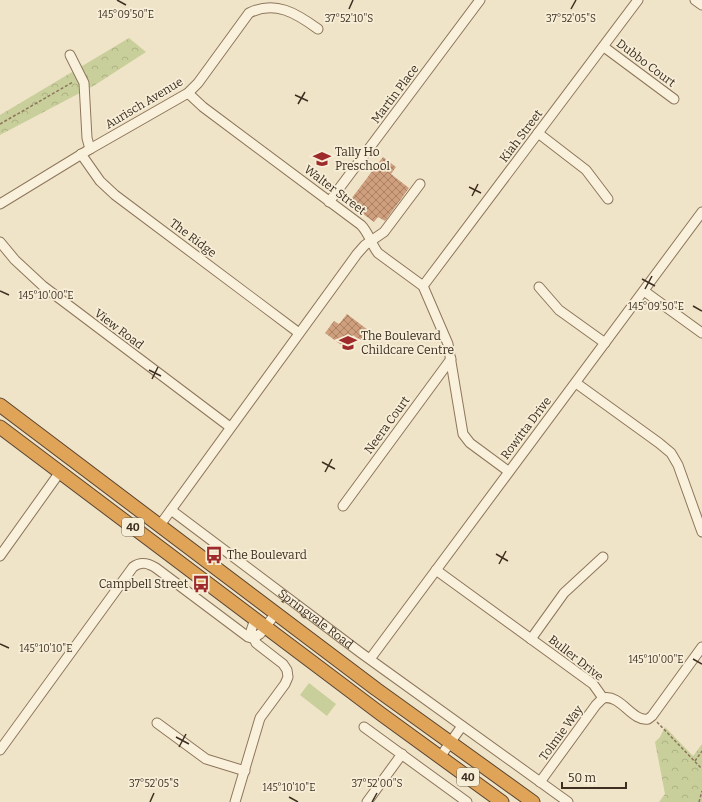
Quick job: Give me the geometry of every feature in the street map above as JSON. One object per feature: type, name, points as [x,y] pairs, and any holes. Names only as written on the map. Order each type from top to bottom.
[{"type":"highway","name":"Springvale Road","points":[[0,405],[376,689],[533,802]]},
{"type":"highway","name":"40","points":[[0,427],[440,758],[502,802]]},
{"type":"street","name":"Martin Place","points":[[329,202],[480,0]]},
{"type":"street","name":"Kiah Street","points":[[423,286],[638,0]]},
{"type":"street","points":[[695,0],[702,5]]},
{"type":"street","name":"Aurisch Avenue","points":[[0,204],[81,154],[188,93],[198,83],[249,13],[258,6],[268,3],[282,4],[318,29]]},
{"type":"street","name":"Dubbo Court","points":[[604,46],[674,99]]},
{"type":"street","points":[[70,55],[84,83],[86,131],[90,149]]},
{"type":"street","name":"Walter Street","points":[[188,93],[203,107],[361,225],[367,232],[378,253],[423,286]]},
{"type":"street","points":[[538,133],[586,170],[608,199]]},
{"type":"street","name":"The Ridge","points":[[81,154],[100,181],[114,194],[299,333]]},
{"type":"street","points":[[160,525],[357,254],[371,240],[384,232],[420,184]]},
{"type":"street","name":"Rowitta Drive","points":[[370,659],[702,212]]},
{"type":"street","name":"View Road","points":[[0,242],[15,260],[43,286],[230,427]]},
{"type":"street","points":[[423,286],[448,344],[463,434],[470,443],[508,472]]},
{"type":"street","points":[[539,287],[560,310],[604,344]]},
{"type":"street","points":[[644,291],[702,333]]},
{"type":"street","name":"Neera Court","points":[[343,506],[451,359]]},
{"type":"street","points":[[576,383],[671,453],[678,465],[702,532]]},
{"type":"street","points":[[0,556],[60,472]]},
{"type":"street","name":"Springvale Road","points":[[171,510],[370,659],[568,802]]},
{"type":"street","points":[[531,639],[564,593],[603,558]]},
{"type":"street","points":[[0,750],[133,567],[140,563],[149,564],[156,568],[248,637],[255,638]]},
{"type":"street","name":"Buller Drive","points":[[436,570],[593,684],[603,698],[615,700],[643,720],[652,716]]},
{"type":"street","name":"Springvale Road","points":[[255,638],[260,634],[260,623],[276,613]]},
{"type":"street","points":[[235,802],[260,718],[285,684],[288,675],[285,666],[256,643],[251,631],[260,623]]},
{"type":"street","points":[[652,716],[702,647]]},
{"type":"street","name":"Tolmie Way","points":[[540,782],[596,705],[603,698]]},
{"type":"street","points":[[157,723],[206,759],[245,771]]},
{"type":"street","points":[[440,758],[462,726]]},
{"type":"street","points":[[364,727],[467,802]]},
{"type":"street","points":[[367,802],[402,754]]},
{"type":"path","points":[[0,124],[75,81]]},
{"type":"path","points":[[652,716],[702,768]]},
{"type":"path","points":[[694,761],[702,751]]},
{"type":"path","points":[[699,802],[702,791]]},
{"type":"green space","points":[[129,38],[146,52],[95,85],[0,135],[0,115]]},
{"type":"green space","points":[[309,683],[336,704],[327,716],[300,695]]},
{"type":"green space","points":[[665,727],[693,756],[702,744],[702,802],[659,802],[665,794],[655,742],[660,737]]},
{"type":"building","points":[[383,157],[396,167],[391,174],[409,188],[385,221],[378,217],[374,222],[348,203]]},
{"type":"building","points":[[347,314],[368,330],[360,341],[353,335],[344,347],[325,333],[334,321],[339,324]]},
{"type":"place","name":"Tally Ho Preschool","points":[[322,159]]},
{"type":"place","name":"The Boulevard Childcare Centre","points":[[348,343]]},
{"type":"place","name":"The Boulevard","points":[[214,555]]},
{"type":"place","name":"Campbell Street","points":[[201,584]]}]
